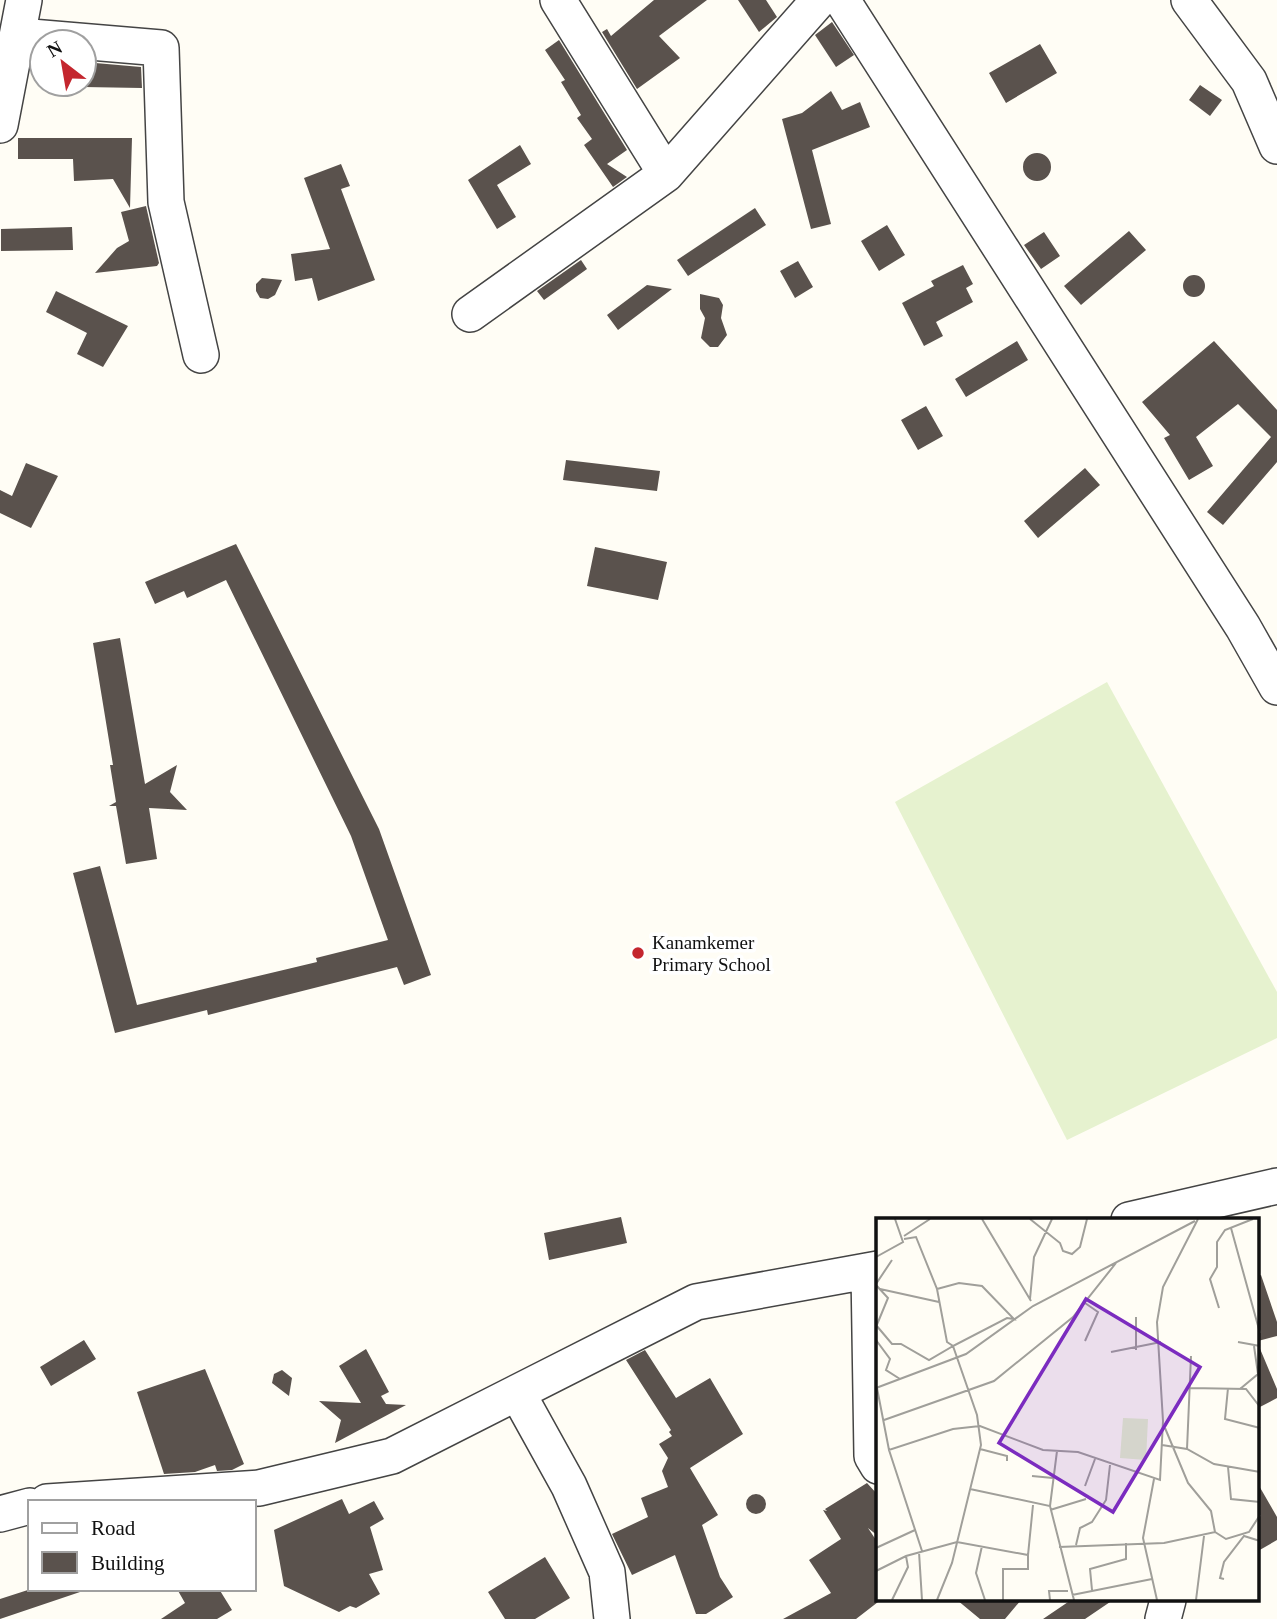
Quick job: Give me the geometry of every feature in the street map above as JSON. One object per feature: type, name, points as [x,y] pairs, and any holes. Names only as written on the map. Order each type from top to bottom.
[{"type":"street","points":[[0,125],[24,0]]},
{"type":"street","points":[[558,0],[666,174]]},
{"type":"street","points":[[470,314],[666,174],[819,0]]},
{"type":"street","points":[[842,0],[1243,627],[1277,687]]},
{"type":"street","points":[[1189,0],[1249,81],[1277,146]]},
{"type":"street","points":[[19,36],[161,48],[166,202],[201,355]]},
{"type":"street","points":[[1243,627],[1277,661]]},
{"type":"street","points":[[1138,1218],[1277,1186]]},
{"type":"street","points":[[77,1500],[259,1488],[392,1456],[696,1302],[873,1270],[872,1456],[876,1463]]},
{"type":"street","points":[[518,1394],[569,1486],[607,1572],[612,1619]]},
{"type":"street","points":[[0,1514],[28,1507]]},
{"type":"street","points":[[1163,1619],[1167,1602]]},
{"type":"green space","points":[[1107,682],[1277,992],[1277,1038],[1067,1140],[895,802]]},
{"type":"building","points":[[654,0],[707,0],[659,36],[680,58],[637,89],[602,32],[607,29],[611,36]]},
{"type":"building","points":[[738,0],[766,0],[777,17],[759,32]]},
{"type":"building","points":[[832,22],[854,55],[836,67],[815,35]]},
{"type":"building","points":[[559,40],[627,150],[607,164],[627,177],[613,187],[584,145],[592,139],[577,118],[581,115],[561,82],[565,80],[545,50]]},
{"type":"building","points":[[1040,44],[1057,73],[1006,103],[989,73]]},
{"type":"building","points":[[98,63],[141,67],[142,88],[98,87]]},
{"type":"building","points":[[1200,85],[1222,100],[1210,116],[1189,100]]},
{"type":"building","points":[[831,91],[842,110],[860,102],[870,127],[812,150],[831,224],[811,229],[782,119],[802,113]]},
{"type":"building","points":[[18,138],[132,138],[130,208],[113,179],[74,181],[73,159],[18,159]]},
{"type":"building","points":[[520,145],[531,164],[497,185],[516,217],[497,229],[468,180]]},
{"type":"building","points":[[1037,153],[1047,157],[1051,167],[1047,177],[1037,181],[1027,177],[1023,167],[1027,157]]},
{"type":"building","points":[[341,164],[350,186],[341,189],[375,280],[318,301],[312,278],[295,281],[291,254],[330,249],[304,178]]},
{"type":"building","points":[[146,206],[159,263],[157,266],[95,273],[117,248],[129,241],[121,212]]},
{"type":"building","points":[[755,208],[766,225],[688,276],[677,260]]},
{"type":"building","points":[[887,225],[905,255],[879,271],[861,241]]},
{"type":"building","points":[[72,227],[73,250],[1,251],[1,229]]},
{"type":"building","points":[[1129,231],[1146,250],[1081,305],[1064,286]]},
{"type":"building","points":[[1044,232],[1060,256],[1041,269],[1024,245]]},
{"type":"building","points":[[581,260],[587,269],[544,300],[537,291]]},
{"type":"building","points":[[798,261],[813,287],[795,298],[780,271]]},
{"type":"building","points":[[963,265],[973,284],[966,288],[973,302],[936,322],[943,336],[924,346],[902,303],[934,286],[931,281]]},
{"type":"building","points":[[1194,275],[1202,278],[1205,286],[1202,294],[1194,297],[1186,294],[1183,286],[1186,278]]},
{"type":"building","points":[[262,278],[282,280],[275,295],[268,299],[260,298],[256,291],[256,284]]},
{"type":"building","points":[[647,285],[672,289],[618,330],[607,315]]},
{"type":"building","points":[[56,291],[128,326],[103,367],[77,354],[87,333],[46,312]]},
{"type":"building","points":[[700,294],[719,298],[723,305],[721,318],[727,335],[718,347],[710,347],[701,338],[705,318],[700,309]]},
{"type":"building","points":[[1017,341],[1028,360],[966,397],[955,379]]},
{"type":"building","points":[[1214,341],[1277,410],[1277,462],[1223,525],[1207,512],[1271,437],[1238,404],[1196,437],[1213,466],[1189,480],[1164,438],[1170,435],[1142,402]]},
{"type":"building","points":[[926,406],[943,436],[918,450],[901,420]]},
{"type":"building","points":[[566,460],[660,471],[657,491],[563,480]]},
{"type":"building","points":[[26,463],[58,476],[31,528],[0,513],[0,490],[12,496]]},
{"type":"building","points":[[1085,468],[1100,485],[1038,538],[1024,521]]},
{"type":"building","points":[[236,544],[379,829],[431,975],[404,985],[397,967],[208,1015],[207,1010],[115,1033],[73,873],[100,866],[137,1005],[317,962],[316,958],[388,940],[351,836],[226,580],[187,598],[184,591],[155,604],[145,582]]},
{"type":"building","points":[[595,547],[667,562],[658,600],[587,586]]},
{"type":"building","points":[[120,638],[145,784],[177,765],[170,792],[187,810],[149,808],[157,859],[126,864],[116,806],[109,806],[116,802],[110,765],[113,765],[93,643]]},
{"type":"building","points":[[621,1217],[627,1243],[549,1260],[544,1233]]},
{"type":"building","points":[[1260,1275],[1277,1322],[1277,1336],[1260,1340]]},
{"type":"building","points":[[84,1340],[96,1359],[51,1386],[40,1367]]},
{"type":"building","points":[[366,1349],[389,1392],[381,1396],[386,1404],[406,1405],[335,1443],[341,1420],[319,1401],[361,1403],[339,1366]]},
{"type":"building","points":[[1260,1349],[1277,1389],[1277,1398],[1260,1407]]},
{"type":"building","points":[[645,1350],[676,1398],[710,1378],[743,1434],[690,1468],[718,1515],[702,1525],[720,1577],[733,1597],[706,1614],[696,1614],[675,1555],[632,1575],[612,1534],[648,1517],[641,1498],[668,1487],[662,1471],[668,1458],[659,1444],[672,1436],[669,1432],[671,1430],[626,1360]]},
{"type":"building","points":[[205,1369],[244,1464],[232,1470],[217,1471],[215,1465],[195,1472],[164,1474],[137,1392]]},
{"type":"building","points":[[282,1370],[292,1378],[289,1396],[272,1383],[274,1374]]},
{"type":"building","points":[[867,1483],[876,1493],[876,1534],[868,1528],[876,1540],[878,1602],[856,1619],[783,1619],[831,1593],[809,1560],[841,1539],[823,1510],[827,1511],[825,1509]]},
{"type":"building","points":[[1260,1487],[1277,1517],[1277,1540],[1260,1550]]},
{"type":"building","points":[[756,1494],[763,1497],[766,1504],[763,1511],[756,1514],[749,1511],[746,1504],[749,1497]]},
{"type":"building","points":[[342,1499],[349,1514],[374,1501],[384,1519],[370,1527],[383,1570],[369,1574],[380,1594],[356,1608],[350,1606],[339,1612],[284,1586],[274,1530]]},
{"type":"building","points":[[545,1557],[570,1598],[535,1619],[505,1619],[488,1592]]},
{"type":"building","points":[[28,1590],[80,1592],[0,1619],[0,1599]]},
{"type":"building","points":[[178,1591],[220,1591],[232,1610],[217,1619],[161,1619],[185,1603]]},
{"type":"building","points":[[959,1602],[1019,1602],[1005,1619],[980,1619]]},
{"type":"building","points":[[1068,1602],[1110,1602],[1085,1619],[1043,1619]]},
{"type":"place","name":"Kanamkemer Primary School","points":[[638,953]]}]
